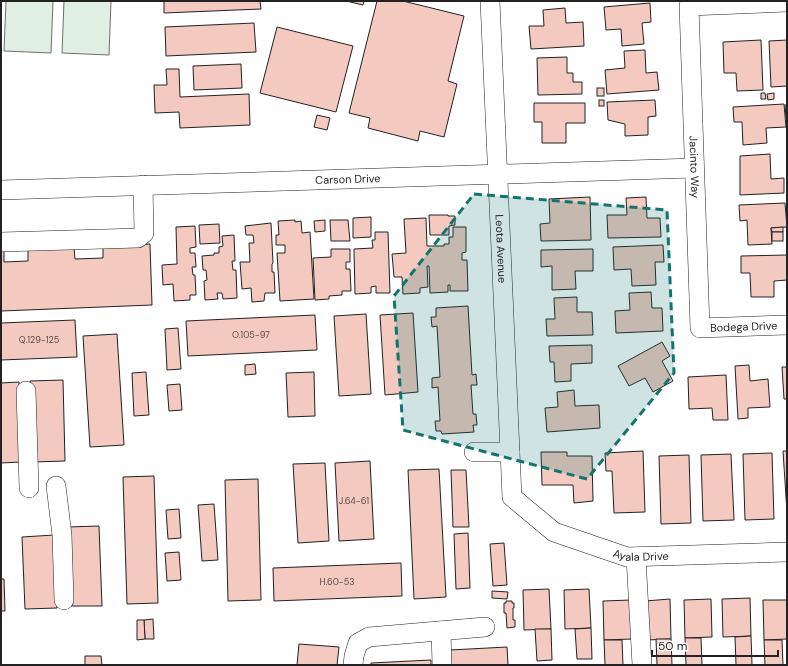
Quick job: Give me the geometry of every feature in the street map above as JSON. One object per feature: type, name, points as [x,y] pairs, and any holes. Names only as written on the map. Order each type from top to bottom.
[{"type":"street","name":"Leota Avenue","points":[[490,1],[512,497]]},
{"type":"street","name":"Jacinto Way","points":[[700,328],[689,6],[787,2]]},
{"type":"street","name":"Carson Drive","points":[[1,190],[497,176],[694,168]]},
{"type":"street","points":[[1,242],[138,238],[144,233],[143,185]]},
{"type":"street","name":"Bodega Drive","points":[[700,328],[787,325]]},
{"type":"street","points":[[26,391],[29,488]]},
{"type":"street","points":[[474,452],[510,452]]},
{"type":"street","points":[[56,486],[62,534],[64,600]]},
{"type":"street","name":"Ayala Drive","points":[[512,497],[554,532],[627,557],[787,552]]},
{"type":"street","points":[[636,557],[642,665]]},
{"type":"street","points":[[353,665],[358,643],[369,637],[485,627]]},
{"type":"street","points":[[441,631],[442,665]]},
{"type":"highlighted area","points":[[474,194],[667,210],[674,373],[587,479],[403,430],[394,296]]},
{"type":"green space","points":[[6,1],[53,1],[51,53],[4,51]]},
{"type":"green space","points":[[64,1],[111,1],[109,55],[62,53]]},
{"type":"building","points":[[164,1],[260,1],[261,9],[164,13]]},
{"type":"building","points":[[346,1],[364,1],[363,5]]},
{"type":"building","points":[[377,1],[403,1],[464,16],[448,81],[457,84],[444,137],[420,131],[418,141],[368,128],[370,118],[349,113]]},
{"type":"building","points":[[650,3],[651,22],[642,23],[644,44],[622,46],[621,29],[606,30],[604,7]]},
{"type":"building","points":[[565,8],[566,23],[583,22],[584,46],[531,49],[529,26],[544,26],[543,10]]},
{"type":"building","points":[[254,23],[256,52],[166,56],[165,27]]},
{"type":"building","points":[[277,27],[353,46],[336,112],[260,93]]},
{"type":"building","points":[[761,40],[763,90],[737,91],[736,73],[724,73],[723,42]]},
{"type":"building","points":[[787,40],[787,86],[771,87],[769,41]]},
{"type":"building","points":[[645,50],[646,73],[657,72],[659,90],[607,94],[605,70],[625,68],[624,51]]},
{"type":"building","points":[[567,57],[567,73],[573,73],[573,82],[582,82],[582,94],[538,95],[537,58]]},
{"type":"building","points":[[241,64],[242,88],[194,90],[193,66]]},
{"type":"building","points":[[166,69],[179,69],[180,97],[249,94],[250,125],[180,128],[179,112],[155,113],[154,85],[167,85]]},
{"type":"building","points":[[597,88],[604,88],[604,96],[597,96]]},
{"type":"building","points":[[761,93],[765,93],[766,99],[761,99]]},
{"type":"building","points":[[774,93],[774,99],[768,100],[767,94]]},
{"type":"building","points":[[599,100],[604,100],[604,106],[599,106]]},
{"type":"building","points":[[655,100],[656,116],[648,117],[648,135],[625,136],[625,124],[608,120],[607,102]]},
{"type":"building","points":[[534,103],[585,103],[585,123],[566,123],[566,143],[542,143],[542,122],[534,122]]},
{"type":"building","points":[[784,104],[786,127],[766,128],[767,143],[743,145],[742,122],[734,122],[733,107]]},
{"type":"building","points":[[785,105],[787,105],[787,118],[786,118]]},
{"type":"building","points":[[317,115],[330,118],[327,130],[314,127]]},
{"type":"building","points":[[770,154],[771,179],[784,178],[784,193],[740,195],[740,156]]},
{"type":"building","points":[[590,197],[591,240],[541,241],[540,224],[550,223],[549,199]]},
{"type":"building","points":[[646,197],[647,218],[660,218],[661,237],[608,238],[607,215],[627,215],[626,198]]},
{"type":"building","points":[[785,203],[787,227],[771,228],[772,244],[748,245],[747,220],[740,221],[739,205]]},
{"type":"building","points":[[429,215],[455,216],[455,225],[449,226],[449,235],[430,235]]},
{"type":"building","points":[[371,217],[371,237],[353,238],[353,218]]},
{"type":"building","points":[[426,218],[427,246],[444,246],[444,244],[449,244],[449,237],[453,237],[453,227],[466,227],[466,252],[462,253],[462,260],[467,260],[468,291],[450,291],[450,285],[448,285],[448,292],[430,293],[429,266],[427,266],[428,287],[420,288],[420,293],[403,294],[402,277],[394,277],[392,254],[406,253],[404,219]]},
{"type":"building","points":[[295,220],[295,222],[301,221],[302,233],[310,232],[314,299],[280,301],[277,253],[285,253],[285,245],[276,245],[276,235],[279,235],[278,221]]},
{"type":"building","points":[[325,220],[325,231],[315,232],[314,221]]},
{"type":"building","points":[[330,220],[348,220],[350,241],[331,241]]},
{"type":"building","points":[[271,223],[272,272],[274,272],[275,293],[265,293],[264,301],[252,302],[251,288],[242,289],[240,262],[250,262],[249,243],[254,243],[253,235],[246,235],[245,226]]},
{"type":"building","points":[[219,224],[220,243],[200,244],[199,225]]},
{"type":"building","points":[[195,226],[196,247],[190,248],[190,253],[195,253],[196,267],[192,267],[193,275],[195,275],[196,295],[190,295],[190,300],[174,301],[173,284],[163,285],[162,265],[177,264],[176,227]]},
{"type":"building","points":[[783,227],[783,232],[772,232],[771,228]]},
{"type":"building","points":[[375,232],[388,232],[390,293],[376,293],[376,286],[371,287],[371,293],[355,294],[354,249],[373,248],[372,240],[375,240]]},
{"type":"building","points":[[772,232],[783,232],[783,241],[772,241]]},
{"type":"building","points":[[234,235],[235,261],[232,261],[233,270],[236,270],[237,298],[223,299],[222,293],[217,293],[218,299],[205,300],[204,281],[207,280],[206,270],[203,270],[202,256],[219,253],[219,247],[223,246],[222,236]]},
{"type":"building","points":[[150,244],[152,305],[1,311],[1,251],[4,251],[4,262],[28,261],[28,250],[74,248],[75,259],[103,258],[103,246]]},
{"type":"building","points":[[663,245],[664,262],[655,262],[656,285],[632,286],[631,269],[614,270],[613,247]]},
{"type":"building","points":[[331,249],[350,249],[350,262],[346,262],[346,269],[350,269],[351,291],[342,291],[342,295],[329,296],[329,299],[315,300],[313,258],[331,257]]},
{"type":"building","points":[[593,249],[593,271],[575,271],[576,289],[552,290],[552,266],[541,267],[541,250]]},
{"type":"building","points":[[787,255],[787,280],[774,281],[774,297],[751,297],[750,273],[741,273],[741,256]]},
{"type":"building","points":[[651,292],[652,308],[662,308],[663,331],[616,333],[615,311],[630,310],[629,293]]},
{"type":"building","points":[[577,297],[577,312],[592,312],[593,335],[547,336],[546,319],[555,319],[554,298]]},
{"type":"building","points":[[468,306],[472,375],[476,374],[477,385],[471,385],[473,414],[476,414],[477,425],[473,425],[474,432],[442,434],[441,431],[436,431],[435,421],[440,421],[438,387],[432,388],[432,378],[440,377],[437,326],[432,327],[431,317],[436,317],[436,308]]},
{"type":"building","points":[[413,313],[418,392],[385,395],[380,315]]},
{"type":"building","points":[[366,314],[371,394],[339,396],[334,316]]},
{"type":"building","points":[[315,315],[317,350],[188,356],[186,321]]},
{"type":"building","points":[[75,320],[77,357],[1,360],[1,323]]},
{"type":"building","points":[[178,328],[181,369],[167,370],[165,329]]},
{"type":"building","points":[[117,334],[124,445],[90,447],[83,336]]},
{"type":"building","points":[[662,342],[670,356],[662,361],[673,381],[653,392],[645,378],[629,386],[618,366]]},
{"type":"building","points":[[592,345],[592,363],[571,364],[571,381],[555,382],[554,362],[550,362],[549,346]]},
{"type":"building","points":[[255,364],[256,374],[245,375],[245,365]]},
{"type":"building","points":[[749,365],[750,381],[768,379],[770,407],[748,408],[748,418],[738,419],[735,366]]},
{"type":"building","points":[[782,367],[787,367],[787,399],[784,399]]},
{"type":"building","points":[[146,372],[149,415],[134,416],[132,373]]},
{"type":"building","points":[[314,372],[315,416],[288,417],[286,373]]},
{"type":"building","points":[[726,375],[728,420],[713,420],[712,408],[689,409],[688,377]]},
{"type":"building","points":[[63,380],[65,461],[33,462],[30,381]]},
{"type":"building","points":[[19,382],[21,462],[1,463],[1,383]]},
{"type":"building","points":[[180,384],[182,410],[169,411],[167,385]]},
{"type":"building","points":[[574,390],[575,406],[599,405],[600,428],[547,432],[545,408],[558,407],[557,392]]},
{"type":"building","points":[[643,451],[645,512],[614,513],[612,471],[606,471],[605,453]]},
{"type":"building","points":[[783,451],[787,451],[787,512]]},
{"type":"building","points":[[541,452],[567,452],[567,456],[592,456],[593,501],[574,503],[573,485],[542,485]]},
{"type":"building","points":[[772,453],[774,519],[745,520],[743,454]]},
{"type":"building","points":[[731,454],[734,520],[703,521],[701,455]]},
{"type":"building","points":[[689,455],[691,523],[661,524],[659,456]]},
{"type":"building","points":[[370,461],[374,539],[339,541],[335,463]]},
{"type":"building","points":[[325,463],[329,541],[298,543],[293,464]]},
{"type":"building","points":[[439,469],[446,597],[414,599],[408,470]]},
{"type":"building","points":[[451,470],[466,470],[469,527],[453,527]]},
{"type":"building","points":[[154,476],[158,603],[127,604],[123,477]]},
{"type":"building","points":[[258,479],[261,600],[228,601],[225,480]]},
{"type":"building","points":[[214,504],[218,560],[202,561],[198,505]]},
{"type":"building","points":[[179,509],[181,538],[168,539],[166,510]]},
{"type":"building","points":[[99,526],[102,606],[69,606],[67,527]]},
{"type":"building","points":[[468,533],[470,588],[456,589],[454,534]]},
{"type":"building","points":[[54,535],[57,608],[25,609],[22,537]]},
{"type":"building","points":[[504,543],[507,585],[493,586],[490,544]]},
{"type":"building","points":[[179,552],[181,580],[167,581],[165,553]]},
{"type":"building","points":[[401,563],[402,596],[274,601],[273,568]]},
{"type":"building","points":[[1,579],[4,579],[5,611],[1,611]]},
{"type":"building","points":[[549,589],[551,629],[524,630],[523,590]]},
{"type":"building","points":[[589,589],[591,628],[565,629],[564,590]]},
{"type":"building","points":[[492,591],[508,592],[507,599],[492,598]]},
{"type":"building","points":[[750,598],[751,636],[723,637],[722,599]]},
{"type":"building","points":[[670,599],[671,639],[646,640],[645,601]]},
{"type":"building","points":[[711,599],[712,637],[685,638],[684,600]]},
{"type":"building","points":[[631,600],[632,639],[604,640],[603,601]]},
{"type":"building","points":[[763,600],[787,600],[787,639],[764,640]]},
{"type":"building","points":[[506,601],[512,601],[512,603],[514,603],[513,620],[515,620],[515,627],[507,628],[506,613],[504,613],[504,603],[506,603]]},
{"type":"building","points":[[153,619],[154,639],[145,639],[144,620]]},
{"type":"building","points":[[137,620],[144,620],[145,639],[137,640]]},
{"type":"building","points":[[591,628],[592,659],[577,659],[575,629]]},
{"type":"building","points":[[535,629],[551,629],[552,660],[537,661]]},
{"type":"building","points":[[751,636],[752,665],[736,665],[735,637]]},
{"type":"building","points":[[685,638],[701,638],[702,665],[686,665]]},
{"type":"building","points":[[656,639],[671,639],[672,665],[657,665]]},
{"type":"building","points":[[604,640],[622,640],[623,665],[605,665]]},
{"type":"building","points":[[764,640],[782,640],[783,665],[765,665]]},
{"type":"building","points":[[299,644],[339,647],[337,665],[297,665]]},
{"type":"building","points":[[507,647],[508,665],[451,665],[450,650]]},
{"type":"building","points":[[85,656],[101,656],[102,665],[85,665]]},
{"type":"building","points":[[431,660],[431,665],[371,665],[371,663]]}]
